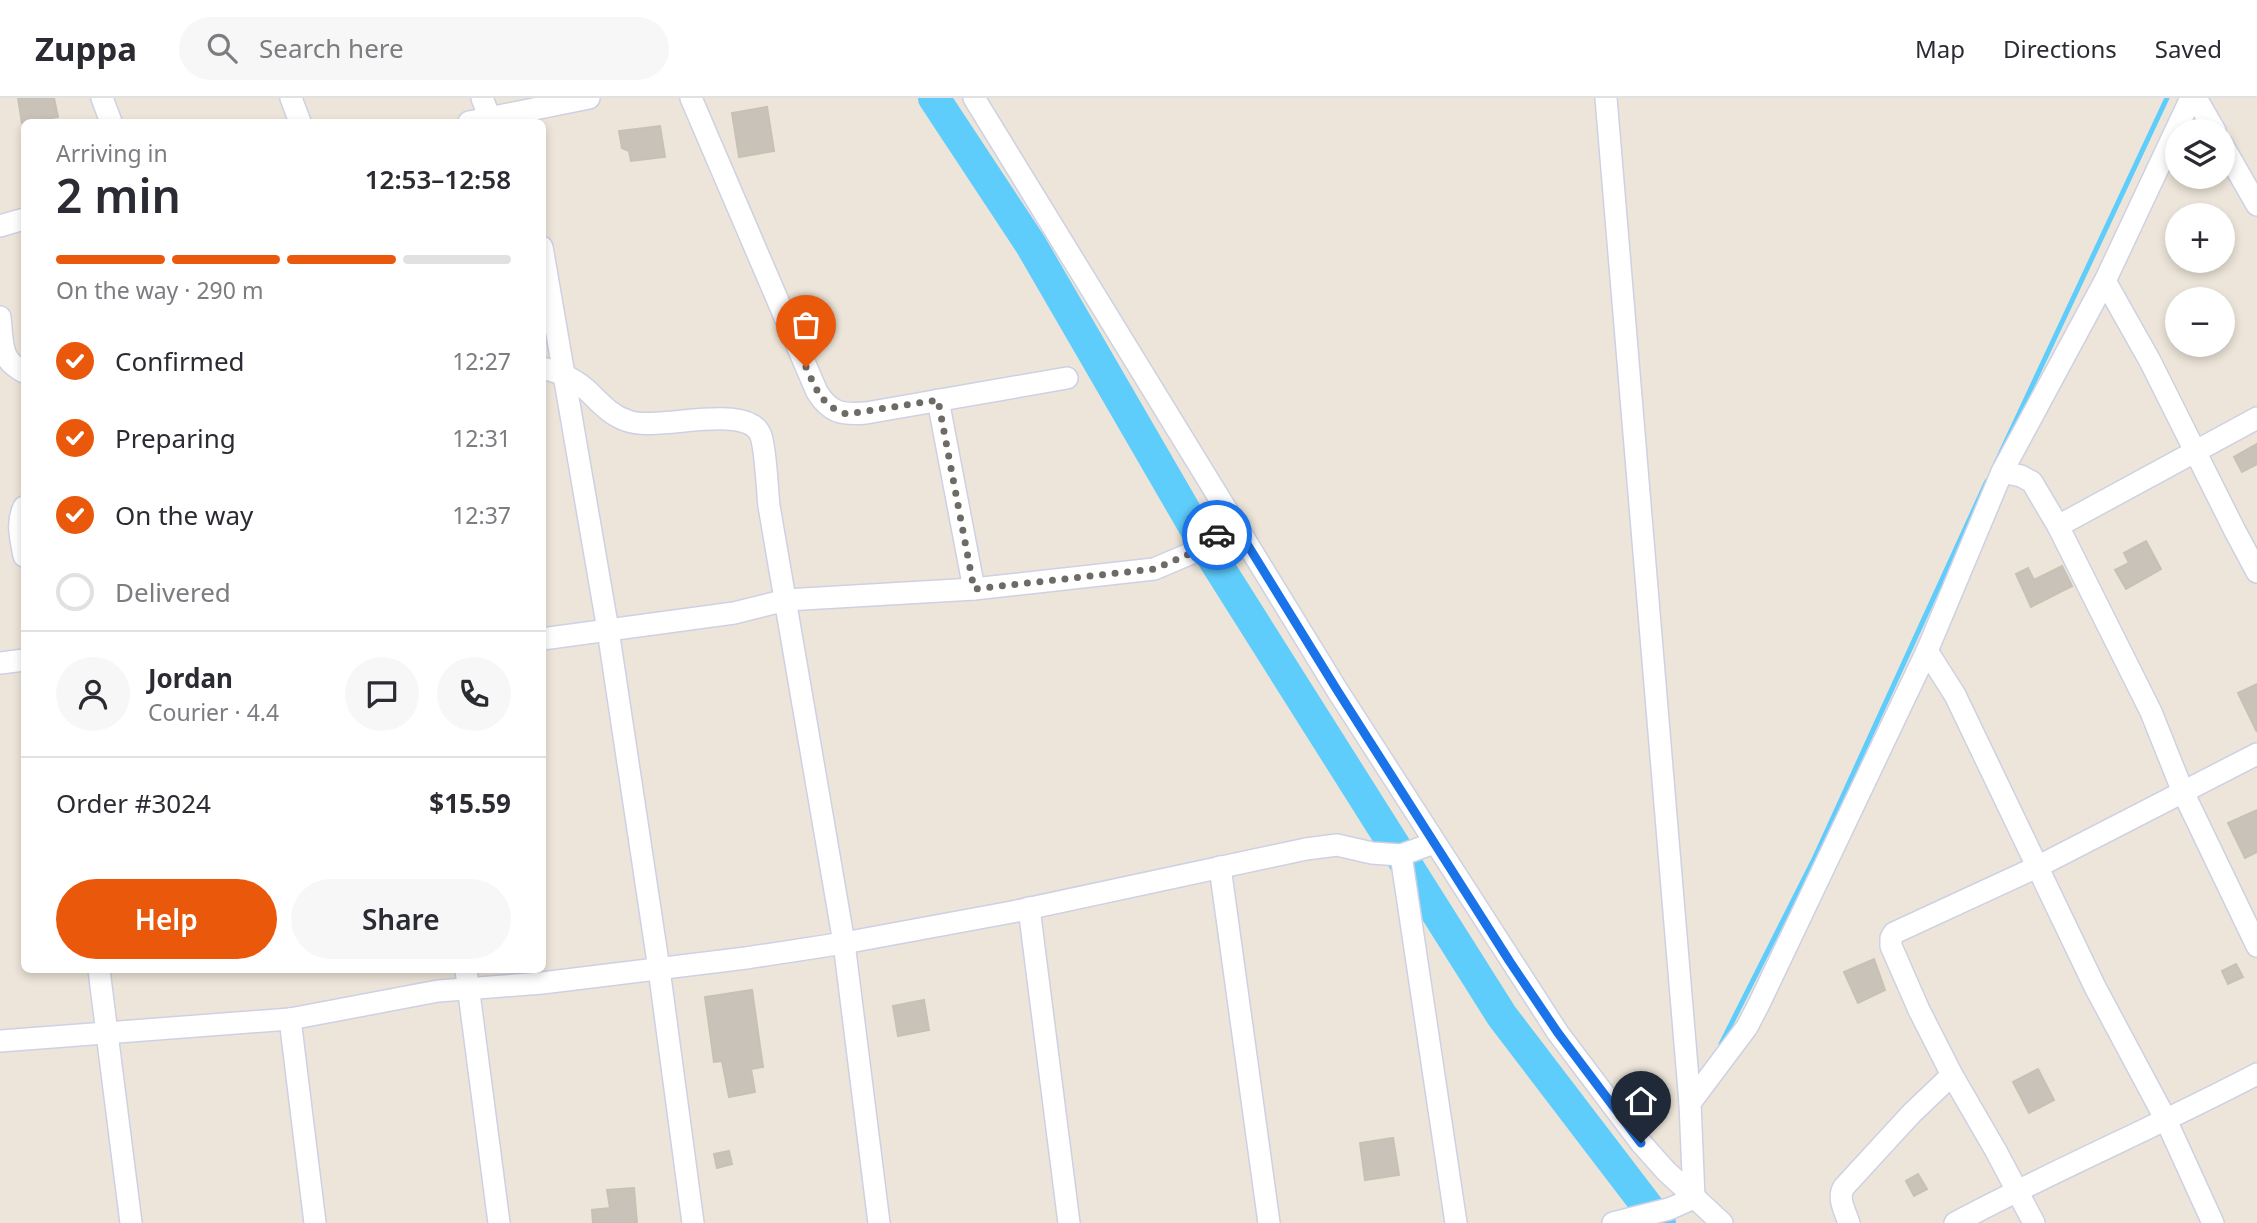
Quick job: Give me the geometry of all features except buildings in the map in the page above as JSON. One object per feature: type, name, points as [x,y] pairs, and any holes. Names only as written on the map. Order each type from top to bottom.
[{"type":"street","points":[[102,98],[110,119]]},
{"type":"street","points":[[291,98],[299,119]]},
{"type":"street","points":[[482,98],[490,118]]},
{"type":"street","points":[[485,119],[589,98]]},
{"type":"street","points":[[691,98],[822,400],[836,411],[847,414],[1067,378]]},
{"type":"street","points":[[974,98],[1330,679],[1558,1033],[1641,1143],[1666,1171],[1722,1223]]},
{"type":"street","points":[[1606,98],[1690,1103],[1694,1198]]},
{"type":"street","points":[[1690,1103],[1746,1027],[1759,1004],[1927,651],[2002,472],[2105,281],[2193,98]]},
{"type":"street","points":[[2193,98],[2207,119]]},
{"type":"street","points":[[2235,167],[2257,205]]},
{"type":"street","points":[[0,226],[21,220]]},
{"type":"street","points":[[546,270],[608,630],[659,969],[693,1223]]},
{"type":"street","points":[[2105,281],[2150,361],[2257,572]]},
{"type":"street","points":[[0,317],[2,356],[11,367],[21,371]]},
{"type":"street","points":[[546,369],[564,375],[583,387],[607,411],[636,424],[732,418],[753,426],[761,435],[769,506],[844,943],[879,1223]]},
{"type":"street","points":[[938,400],[974,589]]},
{"type":"street","points":[[2058,526],[2257,418]]},
{"type":"street","points":[[2002,472],[2021,475],[2032,482],[2058,526],[2151,712],[2183,792],[2257,946]]},
{"type":"street","points":[[15,514],[21,539]]},
{"type":"street","points":[[546,638],[734,613],[786,600],[974,589],[1154,569],[1206,547],[1231,518]]},
{"type":"street","points":[[1927,651],[1955,695],[2095,988],[2166,1120],[2213,1223]]},
{"type":"street","points":[[0,663],[21,660]]},
{"type":"street","points":[[2034,1223],[1919,1010],[1891,946],[1891,938],[1894,933],[2037,867],[2257,754]]},
{"type":"street","points":[[0,1041],[290,1019],[438,991],[467,979],[541,983],[659,969],[844,943],[1337,845],[1372,853],[1401,855],[1434,843]]},
{"type":"street","points":[[1401,855],[1456,1223]]},
{"type":"street","points":[[1220,867],[1269,1223]]},
{"type":"street","points":[[1030,908],[1069,1223]]},
{"type":"street","points":[[99,973],[131,1223]]},
{"type":"street","points":[[467,979],[499,1223]]},
{"type":"street","points":[[290,1019],[315,1223]]},
{"type":"street","points":[[1955,1223],[2257,1073]]},
{"type":"street","points":[[1849,1223],[1841,1199],[1844,1187],[1912,1113],[1952,1075]]},
{"type":"street","points":[[1613,1223],[1669,1209],[1694,1198]]},
{"type":"waterway","points":[[934,98],[1031,245],[1206,547],[1502,1016],[1660,1223]]},
{"type":"waterway","points":[[1996,463],[2167,98]]},
{"type":"waterway","points":[[1721,1044],[1815,857],[1987,481]]},
{"type":"way so far","points":[[806,367],[822,400],[836,411],[847,414],[938,400],[974,589],[1154,569],[1206,547],[1217,535]]},
{"type":"route","points":[[1217,535],[1231,518],[1510,962],[1558,1033],[1641,1143]]}]
